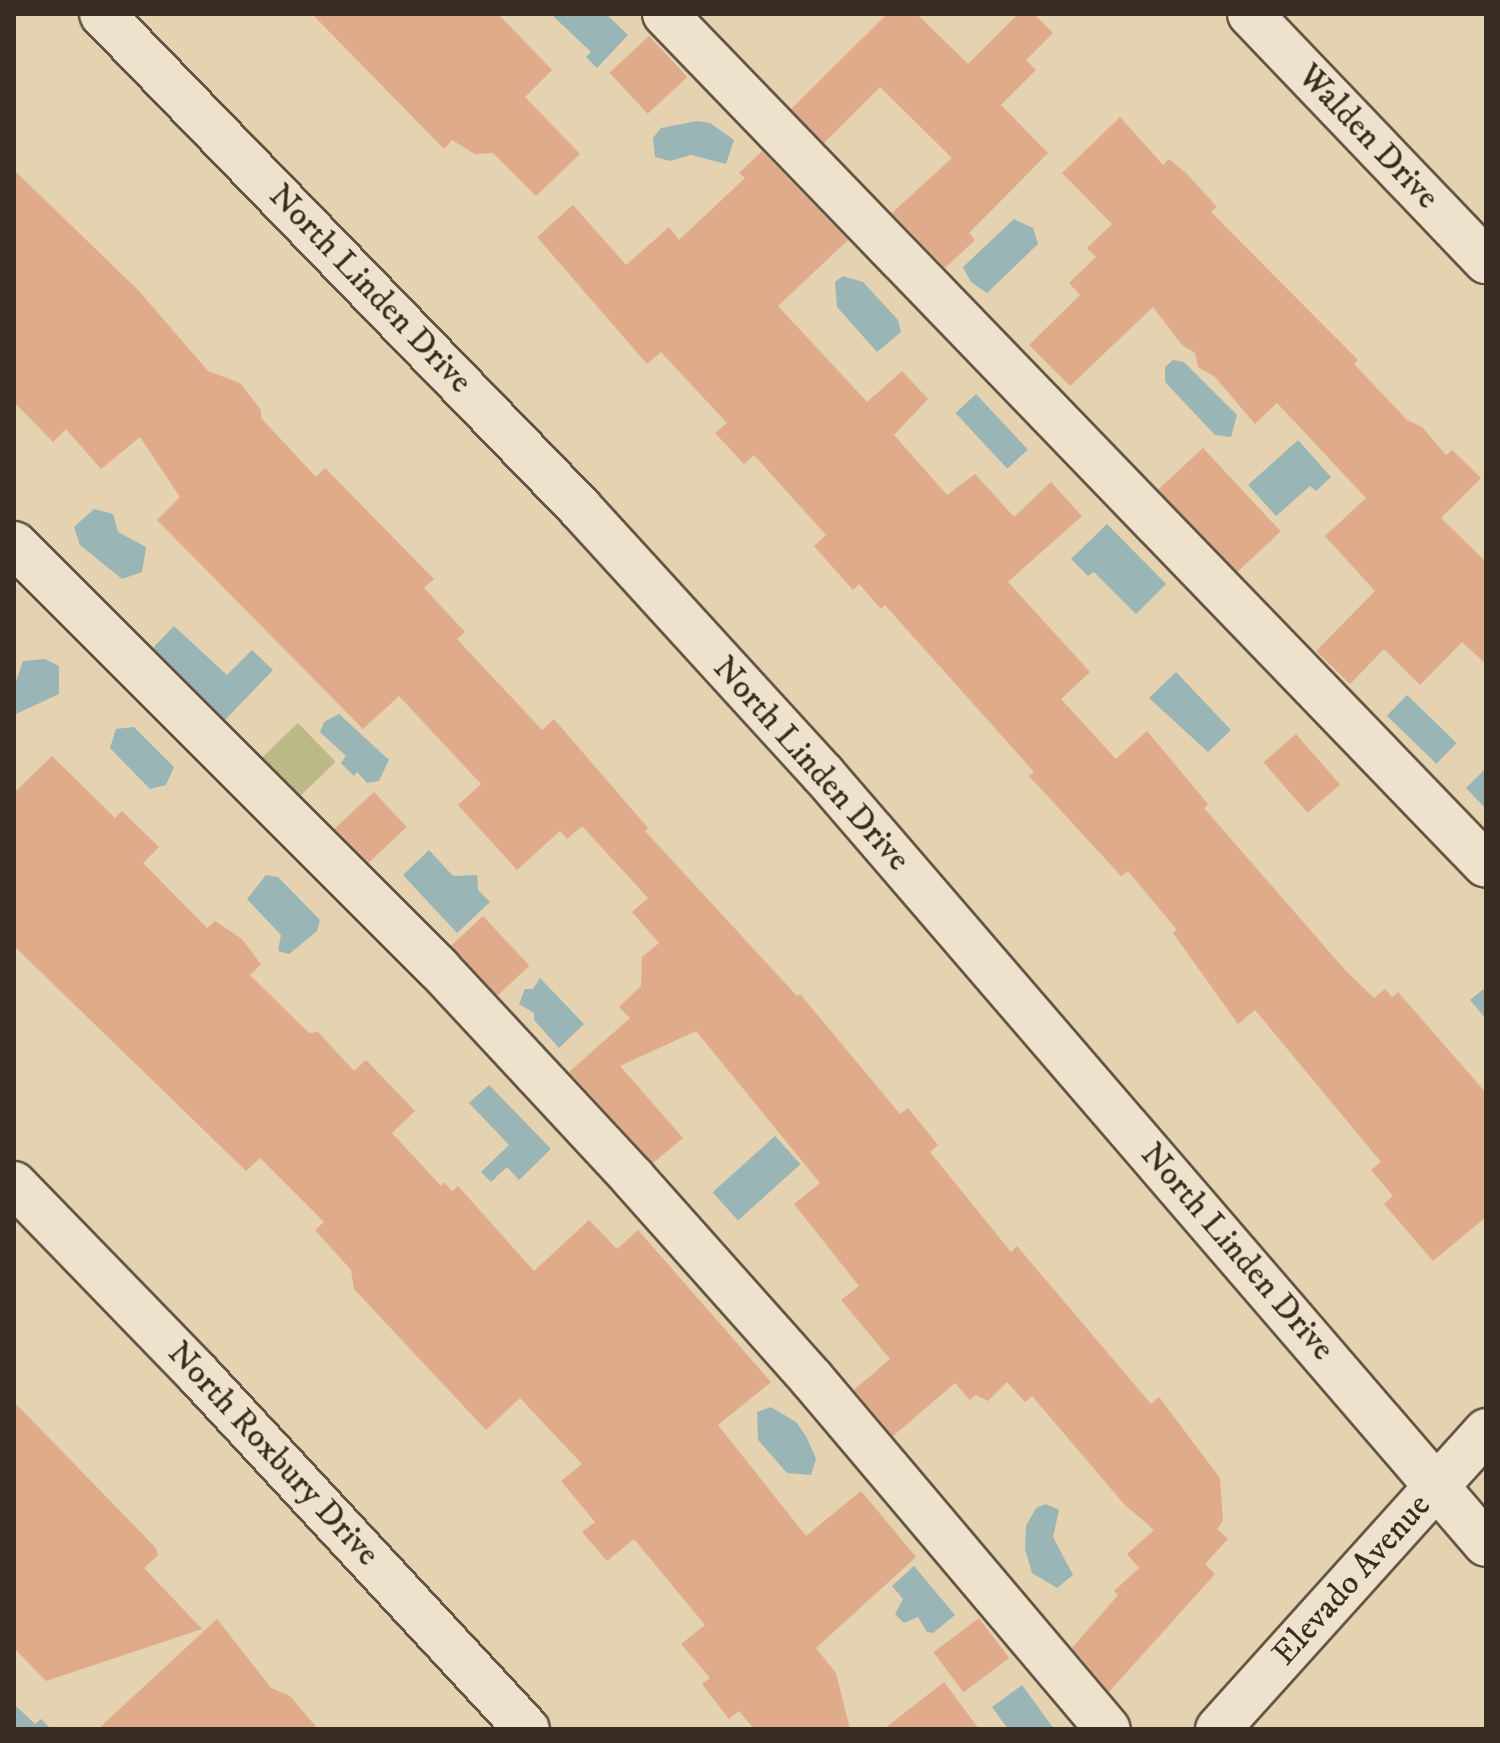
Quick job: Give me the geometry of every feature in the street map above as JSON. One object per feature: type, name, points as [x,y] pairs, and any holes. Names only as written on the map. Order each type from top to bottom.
[{"type":"street","name":"North Linden Drive","points":[[102,14],[558,486],[802,751],[1486,1544]]},
{"type":"street","points":[[665,14],[1486,865]]},
{"type":"street","name":"Walden Drive","points":[[1250,14],[1486,261]]},
{"type":"street","points":[[14,544],[395,924],[633,1178],[812,1379],[1108,1729]]},
{"type":"street","name":"North Roxbury Drive","points":[[14,1184],[209,1385],[527,1729]]},
{"type":"street","name":"Elevado Avenue","points":[[1218,1729],[1486,1431]]},
{"type":"shaded area","points":[[298,723],[336,762],[298,798],[261,759]]},
{"type":"water","points":[[551,14],[606,14],[628,35],[597,68],[586,57],[591,52]]},
{"type":"water","points":[[697,121],[710,123],[734,140],[726,164],[691,155],[670,161],[655,157],[653,138],[661,128]]},
{"type":"water","points":[[1014,219],[1033,228],[1038,244],[987,293],[971,282],[963,267]]},
{"type":"water","points":[[843,276],[863,282],[898,320],[901,332],[877,352],[837,307],[835,282]]},
{"type":"water","points":[[1173,360],[1184,362],[1237,415],[1231,437],[1215,435],[1165,382],[1165,367]]},
{"type":"water","points":[[976,394],[1028,450],[1007,469],[956,413]]},
{"type":"water","points":[[1298,440],[1331,477],[1316,491],[1310,486],[1276,516],[1248,485]]},
{"type":"water","points":[[94,509],[113,514],[118,532],[146,547],[142,572],[122,579],[80,545],[74,527]]},
{"type":"water","points":[[1107,524],[1166,584],[1136,614],[1094,572],[1088,576],[1071,559]]},
{"type":"water","points":[[174,626],[227,675],[252,650],[273,670],[223,722],[149,652]]},
{"type":"water","points":[[45,659],[59,666],[59,694],[14,715],[14,687],[23,661]]},
{"type":"water","points":[[1176,672],[1231,730],[1208,752],[1149,698]]},
{"type":"water","points":[[1407,695],[1457,743],[1436,764],[1387,716]]},
{"type":"water","points":[[339,714],[389,760],[379,781],[367,783],[357,772],[354,776],[341,763],[346,756],[320,732],[324,722]]},
{"type":"water","points":[[134,727],[174,767],[166,785],[150,789],[110,748],[116,729]]},
{"type":"water","points":[[1486,768],[1486,809],[1466,788]]},
{"type":"water","points":[[429,850],[453,876],[477,875],[478,890],[490,902],[457,933],[403,875]]},
{"type":"water","points":[[266,875],[278,877],[320,920],[317,931],[289,954],[278,951],[281,935],[247,899]]},
{"type":"water","points":[[540,978],[584,1024],[559,1048],[534,1020],[534,1013],[519,1004],[525,989],[533,989]]},
{"type":"water","points":[[1486,987],[1486,1019],[1470,1000]]},
{"type":"water","points":[[489,1085],[551,1149],[519,1180],[507,1167],[491,1182],[481,1172],[509,1145],[469,1103]]},
{"type":"water","points":[[775,1136],[800,1164],[738,1220],[713,1192]]},
{"type":"water","points":[[771,1407],[796,1422],[806,1436],[816,1459],[811,1475],[787,1473],[758,1440],[757,1412]]},
{"type":"water","points":[[1046,1504],[1059,1510],[1053,1537],[1073,1575],[1057,1588],[1032,1573],[1025,1549],[1026,1526],[1036,1508]]},
{"type":"water","points":[[914,1566],[955,1615],[933,1633],[927,1632],[918,1617],[904,1623],[895,1614],[903,1599],[892,1586]]},
{"type":"water","points":[[1022,1685],[1054,1729],[1008,1729],[992,1707]]},
{"type":"water","points":[[14,1704],[35,1724],[41,1719],[51,1729],[14,1729]]},
{"type":"building","points":[[312,14],[498,14],[552,70],[525,97],[580,154],[536,196],[493,153],[475,154],[452,140],[444,149]]},
{"type":"building","points":[[887,14],[917,14],[968,64],[1018,14],[1034,14],[1053,33],[1026,60],[1036,70],[1001,105],[1048,153],[969,233],[975,240],[945,268],[892,213],[952,158],[880,87],[824,143],[791,109]]},
{"type":"building","points":[[649,36],[687,77],[648,114],[610,73]]},
{"type":"building","points":[[1120,117],[1163,165],[1169,159],[1187,174],[1217,207],[1211,212],[1358,360],[1354,364],[1407,420],[1422,427],[1446,455],[1452,450],[1481,478],[1441,518],[1486,562],[1486,664],[1462,642],[1420,685],[1384,649],[1350,684],[1316,651],[1375,591],[1325,536],[1366,498],[1277,403],[1255,424],[1215,377],[1198,367],[1195,353],[1182,345],[1153,307],[1070,386],[1029,345],[1080,295],[1069,283],[1096,257],[1087,248],[1112,224],[1062,173]]},
{"type":"building","points":[[762,151],[848,240],[778,306],[867,402],[902,371],[928,399],[894,435],[947,495],[975,474],[1014,517],[1051,482],[1082,516],[1008,582],[1090,672],[1061,699],[1116,759],[1147,731],[1208,804],[1204,808],[1345,970],[1374,998],[1385,989],[1392,997],[1398,992],[1486,1093],[1486,1217],[1433,1261],[1384,1204],[1393,1196],[1371,1170],[1381,1162],[1255,1010],[1238,1024],[1173,933],[1177,930],[1128,871],[1121,876],[1029,776],[1034,772],[885,605],[881,609],[859,584],[853,590],[814,546],[826,535],[754,455],[744,464],[715,433],[727,423],[661,352],[647,364],[537,237],[573,205],[626,265],[669,227],[679,240],[745,178],[739,173]]},
{"type":"building","points":[[14,170],[139,291],[208,371],[240,383],[261,410],[261,418],[316,477],[325,468],[434,579],[424,588],[465,632],[457,639],[542,730],[554,719],[648,828],[645,831],[797,996],[800,994],[900,1114],[908,1108],[938,1145],[930,1152],[1011,1252],[1017,1246],[1151,1404],[1159,1397],[1220,1478],[1223,1521],[1217,1529],[1228,1539],[1205,1564],[1215,1574],[1109,1692],[1072,1648],[1118,1595],[1114,1591],[1139,1568],[1127,1554],[1154,1530],[1124,1504],[1032,1396],[1025,1402],[1007,1382],[988,1401],[976,1395],[970,1400],[955,1383],[893,1436],[854,1390],[890,1359],[841,1300],[859,1286],[794,1204],[820,1183],[696,1031],[620,1066],[683,1138],[653,1163],[569,1072],[630,1018],[619,1007],[641,986],[642,957],[659,943],[632,912],[648,898],[582,826],[567,839],[560,831],[517,870],[458,805],[481,784],[399,696],[363,729],[157,520],[180,497],[140,437],[101,469],[66,429],[53,442],[14,402]]},
{"type":"building","points":[[1203,448],[1281,531],[1236,573],[1158,490]]},
{"type":"building","points":[[1296,734],[1340,785],[1308,813],[1264,762]]},
{"type":"building","points":[[52,756],[115,818],[122,811],[159,847],[143,863],[207,928],[215,921],[242,939],[261,964],[250,975],[309,1033],[318,1032],[354,1071],[366,1060],[415,1111],[392,1133],[441,1186],[444,1182],[452,1191],[458,1186],[534,1271],[589,1220],[617,1249],[638,1230],[771,1382],[718,1425],[806,1536],[861,1491],[916,1557],[816,1648],[836,1673],[850,1729],[754,1729],[739,1711],[729,1719],[702,1684],[710,1678],[681,1644],[705,1625],[634,1539],[607,1561],[582,1532],[595,1522],[561,1481],[582,1464],[520,1398],[486,1430],[354,1289],[351,1270],[315,1230],[324,1222],[260,1158],[246,1171],[14,946],[14,793]]},
{"type":"building","points":[[374,792],[407,827],[367,864],[335,829]]},
{"type":"building","points":[[483,916],[529,966],[497,996],[451,946]]},
{"type":"building","points":[[14,1402],[155,1547],[158,1555],[144,1568],[202,1629],[46,1681],[14,1648]]},
{"type":"building","points":[[979,1618],[1009,1658],[964,1692],[933,1652]]},
{"type":"building","points":[[217,1619],[271,1688],[290,1696],[318,1729],[98,1729]]},
{"type":"building","points":[[944,1682],[979,1729],[884,1729]]}]
